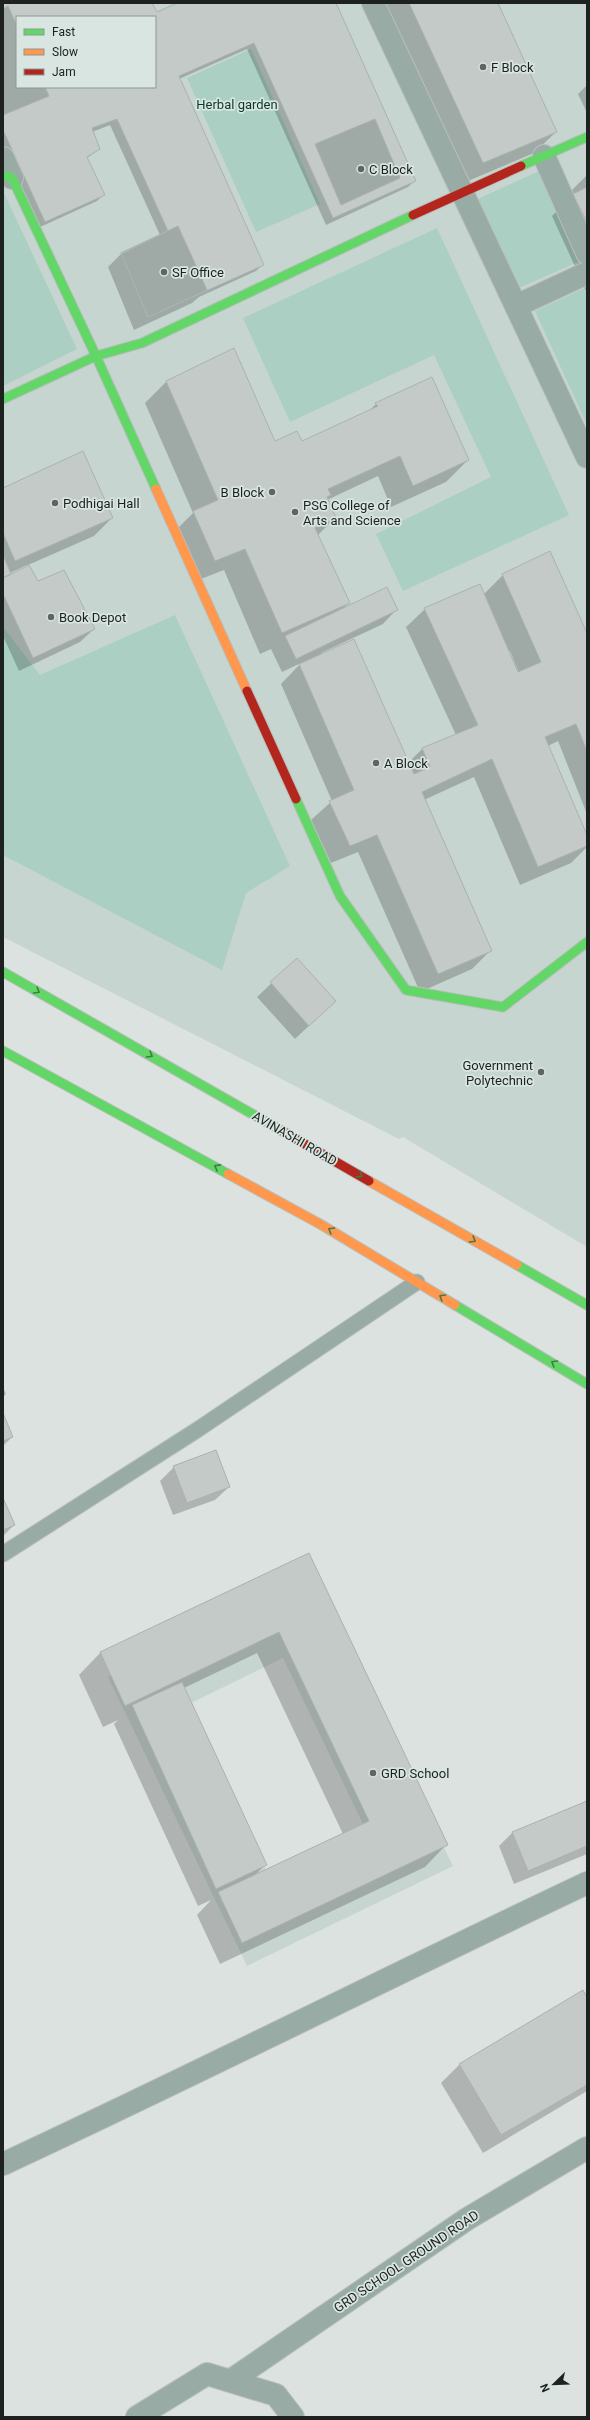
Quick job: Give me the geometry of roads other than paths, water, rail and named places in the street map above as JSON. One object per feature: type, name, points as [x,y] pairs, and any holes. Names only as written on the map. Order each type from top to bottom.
[{"type":"street","points":[[373,3],[586,452]]},
{"type":"street","points":[[3,400],[96,356],[142,343],[463,192],[587,137]]},
{"type":"street","points":[[544,156],[587,253]]},
{"type":"street","points":[[6,170],[96,356],[340,896],[406,990],[504,1007],[587,942]]},
{"type":"street","points":[[516,306],[587,273]]},
{"type":"street","name":"AVINASHI ROAD","points":[[3,972],[587,1305]]},
{"type":"street","points":[[3,1051],[320,1224],[587,1384]]},
{"type":"street","points":[[3,2164],[186,2079],[441,1952],[587,1883]]},
{"type":"street","name":"GRD SCHOOL GROUND ROAD","points":[[230,2381],[467,2219],[587,2148]]},
{"type":"street","points":[[137,2417],[207,2374],[276,2395],[293,2417]]},
{"type":"lane","points":[[3,1554],[196,1430],[417,1282]]},
{"type":"place","name":"F Block","points":[[483,67]]},
{"type":"place","name":"C Block","points":[[361,169]]},
{"type":"place","name":"SF Office","points":[[164,272]]},
{"type":"place","name":"B Block","points":[[272,492]]},
{"type":"place","name":"Podhigai Hall","points":[[55,503]]},
{"type":"place","name":"PSG College of Arts and Science","points":[[295,512]]},
{"type":"place","name":"Book Depot","points":[[51,617]]},
{"type":"place","name":"A Block","points":[[376,763]]},
{"type":"place","name":"Government Polytechnic","points":[[541,1072]]},
{"type":"place","name":"GRD School","points":[[373,1773]]},
{"type":"park label","name":"Herbal garden","points":[[237,104]]}]
